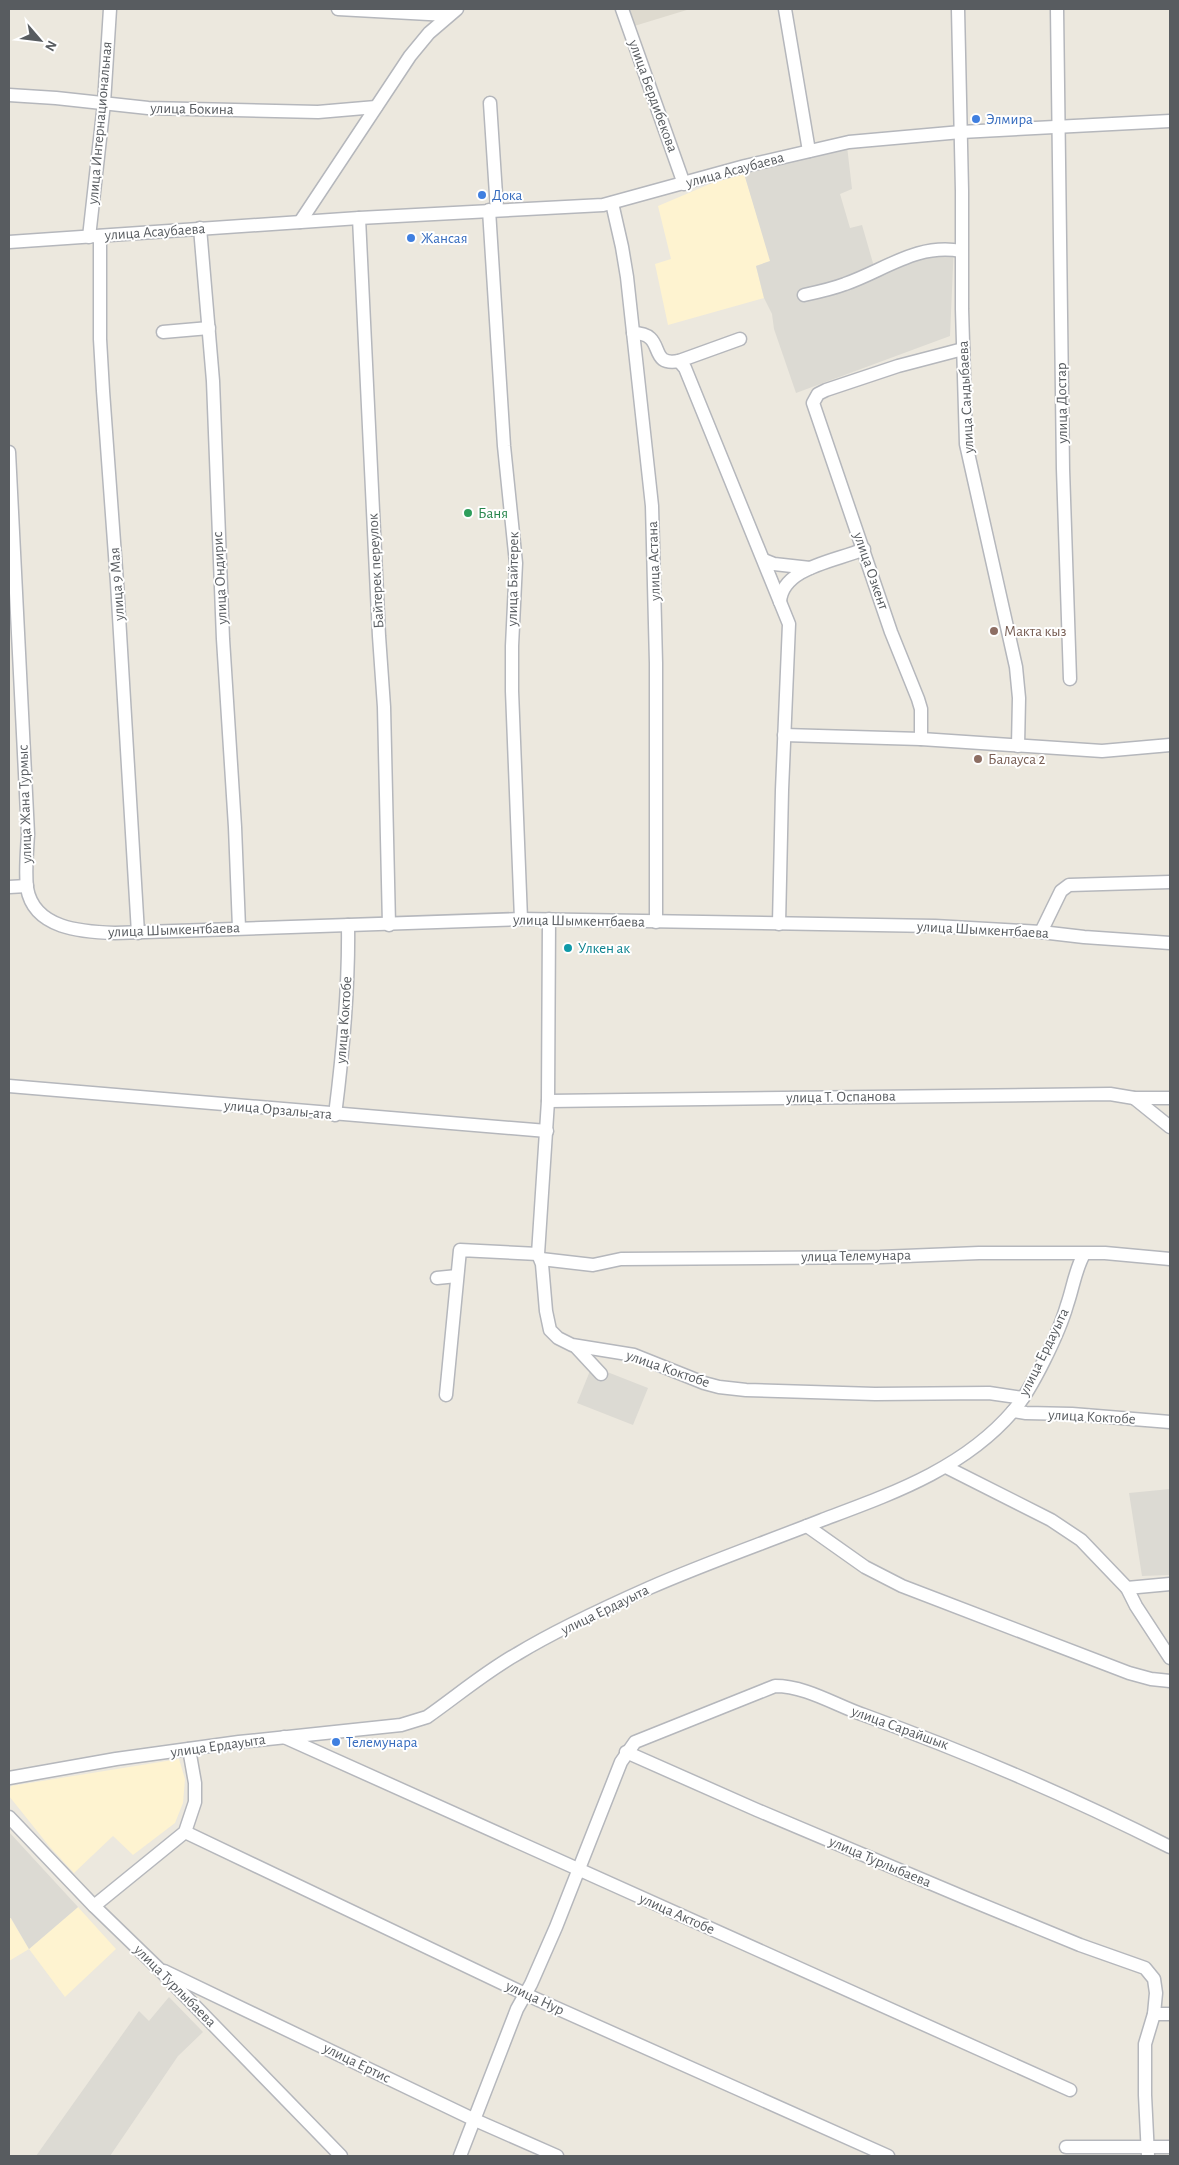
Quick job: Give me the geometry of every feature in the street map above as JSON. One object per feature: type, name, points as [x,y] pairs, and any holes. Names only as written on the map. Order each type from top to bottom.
[{"type":"street","name":"улица Интернациональная","points":[[95,236],[110,9]]},
{"type":"street","points":[[338,9],[452,12]]},
{"type":"street","name":"улица Бердибекова","points":[[622,9],[684,184]]},
{"type":"street","points":[[786,9],[809,150]]},
{"type":"street","name":"улица Сандыбаева","points":[[958,9],[966,444],[1016,667],[1019,698],[1018,746]]},
{"type":"street","name":"улица Достар","points":[[1058,9],[1063,469],[1070,679]]},
{"type":"street","points":[[300,222],[410,56],[452,12]]},
{"type":"street","name":"улица Бокина","points":[[9,95],[148,108],[318,112],[376,107]]},
{"type":"street","name":"улица Байтерек","points":[[490,103],[504,446],[516,563],[512,691],[521,919]]},
{"type":"street","name":"улица Асаубаева","points":[[9,242],[359,218],[592,206],[612,203],[809,150],[849,142],[961,132],[1170,121]]},
{"type":"street","name":"улица Астана","points":[[612,203],[622,247],[653,515],[656,663],[656,922]]},
{"type":"street","name":"Байтерек переулок","points":[[359,218],[384,708],[390,924]]},
{"type":"street","name":"улица Ондирис","points":[[200,228],[209,328],[239,928]]},
{"type":"street","name":"улица 9 Мая","points":[[95,236],[102,383],[117,583],[138,933]]},
{"type":"street","points":[[804,296],[845,284],[912,254],[952,249],[961,251]]},
{"type":"street","points":[[164,332],[209,328]]},
{"type":"street","points":[[633,333],[643,333],[650,336],[661,358],[665,361],[679,361],[740,339]]},
{"type":"street","name":"улица Озкент","points":[[921,739],[921,709],[918,698],[891,632],[813,403],[818,394],[826,390],[898,366],[963,349]]},
{"type":"street","points":[[679,361],[685,368],[789,624],[779,924]]},
{"type":"street","name":"улица Жана Турмыс","points":[[9,452],[28,834],[27,886]]},
{"type":"street","points":[[780,602],[784,585],[811,568],[864,549]]},
{"type":"street","points":[[764,560],[774,564],[811,568]]},
{"type":"street","points":[[784,735],[921,739],[1102,751],[1170,745]]},
{"type":"street","points":[[1041,932],[1061,891],[1069,885],[1170,882]]},
{"type":"street","points":[[9,887],[27,886]]},
{"type":"street","name":"улица Шымкентбаева","points":[[27,886],[35,907],[55,924],[88,932],[138,933],[239,928],[549,919],[935,926],[1041,932],[1170,943]]},
{"type":"street","name":"улица Коктобе","points":[[549,919],[548,1101],[540,1257],[550,1330],[558,1338],[575,1346],[634,1355],[704,1383],[719,1387],[746,1390],[875,1394],[989,1393],[1023,1398]]},
{"type":"street","name":"улица Коктобе","points":[[335,1115],[345,1030],[348,926]]},
{"type":"street","name":"улица Орзалы-ата","points":[[9,1086],[75,1090],[335,1115],[547,1131]]},
{"type":"street","name":"улица Т. Оспанова","points":[[548,1101],[1110,1094],[1134,1098],[1170,1098]]},
{"type":"street","name":"улица Т. Оспанова","points":[[1134,1098],[1170,1127]]},
{"type":"street","name":"улица Телемунара","points":[[457,1276],[460,1250],[593,1264],[621,1259],[880,1257],[979,1253],[1105,1253],[1170,1259]]},
{"type":"street","name":"улица Ердауыта","points":[[9,1778],[116,1759],[189,1749],[401,1725],[427,1717],[517,1653],[582,1620],[673,1578],[866,1504],[946,1468],[970,1452],[1013,1411],[1023,1398],[1059,1328],[1079,1262],[1084,1254]]},
{"type":"street","points":[[437,1278],[457,1276],[446,1395]]},
{"type":"street","points":[[575,1346],[600,1374]]},
{"type":"street","name":"улица Коктобе","points":[[1013,1411],[1170,1422]]},
{"type":"street","points":[[946,1468],[1051,1520],[1081,1540],[1127,1588],[1136,1606],[1170,1658]]},
{"type":"street","points":[[808,1526],[865,1567],[902,1586],[1129,1673],[1151,1679],[1170,1681]]},
{"type":"street","points":[[1127,1588],[1170,1584]]},
{"type":"street","name":"улица Сарайшык","points":[[626,1752],[635,1742],[774,1686],[789,1688],[804,1691],[834,1704],[939,1742],[1081,1804],[1170,1848]]},
{"type":"street","name":"улица Актобе","points":[[284,1737],[1070,2090]]},
{"type":"street","points":[[94,1906],[185,1832],[191,1820],[195,1802],[195,1783],[189,1749]]},
{"type":"street","points":[[460,2156],[525,1994],[556,1927],[626,1752]]},
{"type":"street","name":"улица Турлыбаева","points":[[626,1752],[876,1861],[1080,1945],[1145,1968],[1154,1979],[1156,1993],[1154,2014]]},
{"type":"street","name":"улица Турлыбаева","points":[[9,1817],[94,1906],[158,1968],[341,2156]]},
{"type":"street","name":"улица Нур","points":[[185,1832],[525,1994],[888,2156]]},
{"type":"street","name":"улица Ертис","points":[[158,1968],[214,1993],[475,2120],[557,2156]]},
{"type":"street","points":[[1148,2152],[1144,2095],[1145,2044],[1148,2028],[1154,2014],[1170,2014]]},
{"type":"street","points":[[1066,2147],[1148,2152],[1170,2148]]},
{"type":"shaded area","points":[[625,9],[690,9],[631,27]]},
{"type":"shaded area","points":[[847,146],[852,189],[840,194],[850,228],[862,225],[875,270],[920,251],[954,244],[950,336],[796,393],[774,329],[772,314],[764,298],[756,266],[770,261],[743,170]]},
{"type":"shaded area","points":[[743,170],[771,261],[756,266],[764,298],[668,325],[655,264],[671,259],[658,206]]},
{"type":"shaded area","points":[[592,1366],[648,1388],[633,1425],[577,1403]]},
{"type":"shaded area","points":[[1170,1489],[1170,1575],[1142,1576],[1129,1493]]},
{"type":"shaded area","points":[[179,1759],[185,1779],[183,1803],[175,1823],[133,1855],[113,1836],[74,1873],[49,1846],[9,1796],[11,1786]]},
{"type":"shaded area","points":[[9,1832],[78,1907],[29,1949],[11,1918],[9,1918]]},
{"type":"shaded area","points":[[78,1907],[116,1949],[65,1997],[29,1949]]},
{"type":"shaded area","points":[[10,1917],[29,1949],[9,1961]]},
{"type":"shaded area","points":[[169,1997],[203,2032],[178,2056],[110,2156],[36,2156],[139,2011],[149,2021]]},
{"type":"place","name":"Элмира","points":[[976,119]]},
{"type":"place","name":"Дока","points":[[482,195]]},
{"type":"place","name":"Жансая","points":[[411,238]]},
{"type":"place","name":"Баня","points":[[468,513]]},
{"type":"place","name":"Макта кыз","points":[[994,631]]},
{"type":"place","name":"Балауса 2","points":[[978,759]]},
{"type":"place","name":"Улкен ак","points":[[568,948]]},
{"type":"place","name":"Телемунара","points":[[336,1742]]}]
